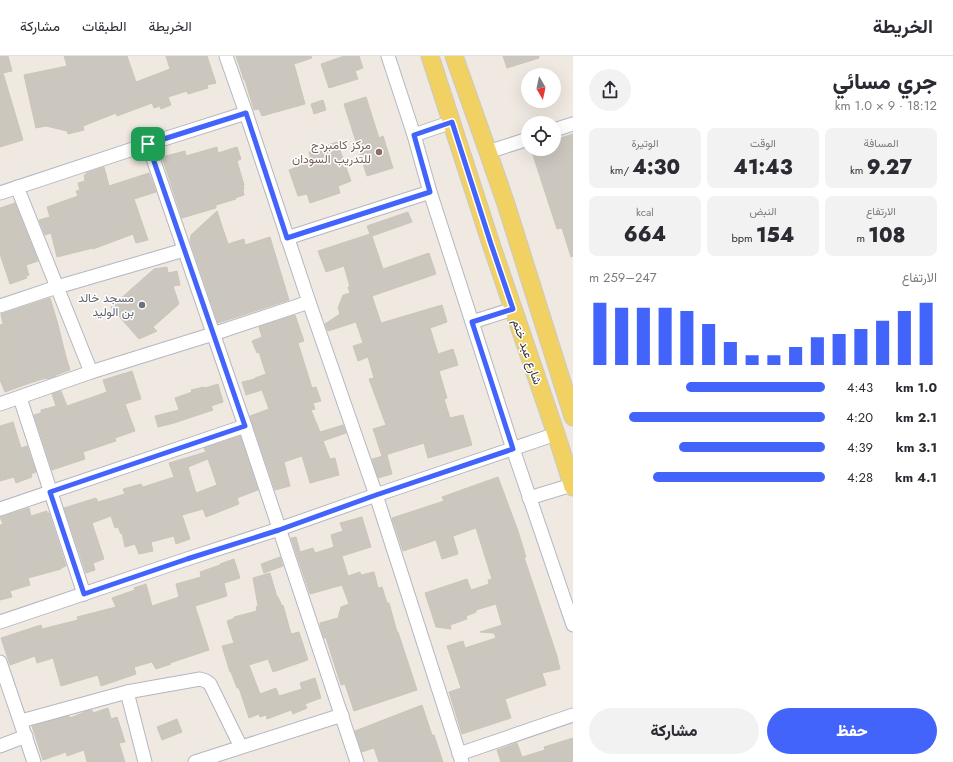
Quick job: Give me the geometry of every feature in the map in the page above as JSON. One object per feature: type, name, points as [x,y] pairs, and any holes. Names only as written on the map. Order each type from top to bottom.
[{"type":"main road","name":"شارع عبد ختم","points":[[430,56],[497,262],[573,486]]},
{"type":"main road","name":"شارع عبد ختم","points":[[454,56],[488,152],[573,417]]},
{"type":"main road","points":[[480,209],[504,201]]},
{"type":"main road","points":[[497,262],[522,256]]},
{"type":"street","points":[[226,56],[376,495],[460,758],[573,715]]},
{"type":"street","points":[[388,56],[513,449],[572,621]]},
{"type":"street","points":[[0,193],[246,113]]},
{"type":"street","points":[[414,135],[452,122]]},
{"type":"street","points":[[561,128],[573,124]]},
{"type":"street","points":[[488,152],[521,141]]},
{"type":"street","points":[[148,144],[245,426],[357,762]]},
{"type":"street","points":[[17,187],[90,372]]},
{"type":"street","points":[[287,238],[430,192]]},
{"type":"street","points":[[0,306],[57,287],[184,250]]},
{"type":"street","points":[[0,404],[90,372],[213,334],[309,302]]},
{"type":"street","points":[[472,322],[513,309]]},
{"type":"street","points":[[20,398],[84,594]]},
{"type":"street","points":[[0,509],[245,426]]},
{"type":"street","points":[[0,622],[180,561],[279,530],[376,495],[556,434]]},
{"type":"street","points":[[529,498],[573,486]]},
{"type":"street","points":[[0,662],[6,695],[20,720],[34,762]]},
{"type":"street","points":[[20,720],[127,692],[200,679],[210,684],[241,747]]},
{"type":"street","points":[[127,692],[145,762]]},
{"type":"street","points":[[195,762],[342,715]]},
{"type":"street","points":[[0,746],[26,736]]},
{"type":"building","points":[[0,56],[8,56],[12,71],[3,73],[23,140],[0,147]]},
{"type":"building","points":[[64,56],[127,56],[136,82],[170,69],[166,56],[207,56],[216,83],[207,85],[208,88],[188,94],[187,91],[168,97],[171,105],[161,109],[160,106],[154,108],[152,103],[117,116],[116,113],[83,126],[84,130],[68,134],[67,131],[46,126],[36,128],[24,75],[67,66]]},
{"type":"building","points":[[236,56],[311,56],[312,58],[294,64],[305,104],[262,116],[259,109],[254,110]]},
{"type":"building","points":[[344,56],[359,56],[363,68],[355,71],[358,79],[329,88],[321,64]]},
{"type":"building","points":[[503,56],[539,56],[539,58],[507,68]]},
{"type":"building","points":[[366,97],[379,138],[383,136],[393,168],[367,176],[344,104]]},
{"type":"building","points":[[323,100],[326,110],[314,114],[311,104]]},
{"type":"building","points":[[573,134],[573,256],[571,257],[562,228],[557,229],[533,156],[561,156],[561,138]]},
{"type":"building","points":[[337,142],[351,181],[338,186],[340,193],[310,203],[307,194],[298,196],[289,170],[312,162],[309,152]]},
{"type":"building","points":[[217,147],[218,153],[237,147],[241,159],[237,161],[244,185],[244,195],[216,205],[216,208],[182,218],[162,157],[185,151],[186,156]]},
{"type":"building","points":[[104,167],[109,186],[149,173],[156,192],[134,199],[148,240],[136,243],[133,234],[93,249],[57,257],[51,233],[45,235],[39,220],[50,217],[47,207],[78,196],[76,191],[80,190],[78,183],[85,181],[84,175],[87,175],[86,173]]},
{"type":"building","points":[[15,203],[38,261],[26,265],[29,275],[26,276],[27,278],[10,284],[0,254],[0,208]]},
{"type":"building","points":[[217,211],[228,244],[244,239],[245,245],[270,237],[289,300],[218,323],[190,241],[191,235]]},
{"type":"building","points":[[408,212],[412,222],[372,236],[383,269],[429,253],[436,274],[372,296],[381,323],[442,305],[447,322],[430,328],[438,354],[453,349],[458,365],[439,371],[447,398],[444,399],[450,418],[463,415],[472,445],[428,458],[424,443],[382,456],[373,429],[386,425],[369,379],[374,378],[368,357],[358,361],[353,346],[363,343],[356,322],[328,331],[325,324],[340,314],[338,308],[343,295],[350,293],[348,287],[350,287],[344,266],[326,272],[318,251],[370,234],[367,226]]},
{"type":"building","name":"مسجد خالد بن الوليد","points":[[167,267],[168,273],[177,271],[180,285],[173,286],[179,304],[153,327],[157,331],[139,339],[111,307],[154,269]]},
{"type":"building","points":[[50,298],[70,370],[5,392],[0,380],[0,325],[3,324],[1,314]]},
{"type":"building","points":[[295,315],[304,341],[298,343],[312,388],[316,387],[321,401],[313,403],[315,409],[311,410],[320,432],[343,425],[346,433],[323,441],[330,459],[335,458],[339,475],[310,483],[302,456],[284,462],[290,486],[275,490],[250,416],[269,409],[262,390],[246,395],[242,382],[255,379],[266,374],[259,352],[257,353],[252,341],[262,337],[259,327]]},
{"type":"building","points":[[132,371],[141,399],[125,404],[135,431],[115,438],[116,441],[83,452],[85,459],[52,470],[34,415],[41,413],[41,410],[56,406],[52,394],[61,391],[67,406],[107,392],[103,380]]},
{"type":"building","points":[[218,384],[223,402],[211,406],[213,410],[158,427],[155,416],[179,410],[175,398],[192,392],[191,390]]},
{"type":"building","points":[[13,422],[21,448],[27,446],[36,472],[31,474],[32,477],[16,483],[14,477],[0,481],[0,426]]},
{"type":"building","points":[[240,436],[258,490],[237,498],[239,504],[206,517],[203,509],[182,515],[190,539],[176,544],[174,536],[151,542],[153,551],[139,554],[135,544],[125,547],[122,533],[121,534],[118,527],[115,528],[111,516],[92,523],[104,559],[93,563],[95,570],[86,573],[64,508],[96,498],[98,502],[125,494],[123,489],[141,484],[143,487],[174,477],[169,463],[206,452],[204,448]],"holes":[[[208,459],[217,485],[196,493],[188,467]]]},
{"type":"building","points":[[387,455],[392,474],[378,478],[372,459]]},
{"type":"building","points":[[498,477],[518,531],[526,557],[524,557],[560,669],[542,673],[546,685],[505,699],[511,718],[462,734],[449,692],[461,688],[447,646],[463,641],[465,648],[496,638],[494,633],[480,632],[502,625],[496,604],[476,610],[476,612],[466,616],[467,619],[450,625],[451,629],[436,627],[425,593],[467,579],[471,590],[489,584],[488,580],[492,579],[476,528],[453,536],[458,554],[442,559],[436,540],[403,551],[392,518],[444,501],[442,497]]},
{"type":"building","points":[[29,508],[31,516],[47,511],[47,513],[49,513],[66,566],[61,569],[28,578],[30,585],[10,591],[12,597],[0,600],[0,525],[3,524],[0,517]]},
{"type":"building","points":[[362,517],[371,547],[342,556],[348,576],[360,572],[361,575],[374,572],[378,588],[382,587],[387,603],[389,603],[397,632],[417,690],[354,711],[345,684],[341,685],[326,638],[324,638],[320,625],[320,623],[338,618],[341,607],[349,604],[342,585],[310,594],[291,538],[296,537],[300,552],[313,548],[315,553],[334,547],[331,535],[343,531],[340,523]]},
{"type":"building","points":[[280,557],[283,566],[264,573],[261,564]]},
{"type":"building","points":[[234,559],[240,578],[224,583],[227,596],[195,606],[209,650],[156,669],[152,662],[134,667],[136,674],[101,686],[98,675],[61,686],[53,658],[37,663],[35,656],[10,665],[1,638],[41,625],[42,629],[78,620],[77,617],[116,607],[112,598],[135,590],[134,588],[146,584],[152,606],[179,597],[176,584],[201,577],[200,572]]},
{"type":"building","points":[[270,573],[277,597],[282,606],[283,605],[291,634],[299,632],[308,660],[273,672],[268,659],[249,665],[260,694],[276,688],[279,696],[302,689],[300,683],[315,678],[321,698],[305,704],[307,708],[293,714],[291,710],[267,719],[266,715],[260,717],[259,714],[249,718],[239,688],[237,688],[230,672],[222,646],[234,643],[227,621],[235,618],[234,617],[257,611],[256,607],[258,606],[253,578]]},
{"type":"building","points":[[422,705],[443,762],[379,762],[374,748],[362,752],[355,731]]},
{"type":"building","points":[[108,708],[111,719],[117,717],[120,726],[125,742],[119,743],[125,762],[87,762],[84,750],[67,756],[66,752],[43,760],[32,726],[69,716],[70,718],[87,711],[92,710],[93,713]]},
{"type":"building","points":[[177,719],[182,732],[162,740],[157,727]]},
{"type":"building","points":[[573,738],[573,762],[501,762],[497,750],[517,743],[522,757],[545,750],[544,747]]},
{"type":"place","name":"مركز كامبردج للتدريب السودان","points":[[379,152]]},
{"type":"place","name":"مسجد خالد بن الوليد","points":[[142,305]]},
{"type":"route","points":[[246,113],[287,238],[430,192],[414,135],[452,122],[484,224],[513,309],[472,322],[513,449],[376,495],[279,530],[84,594],[50,492],[245,426],[148,144],[246,113]]}]
